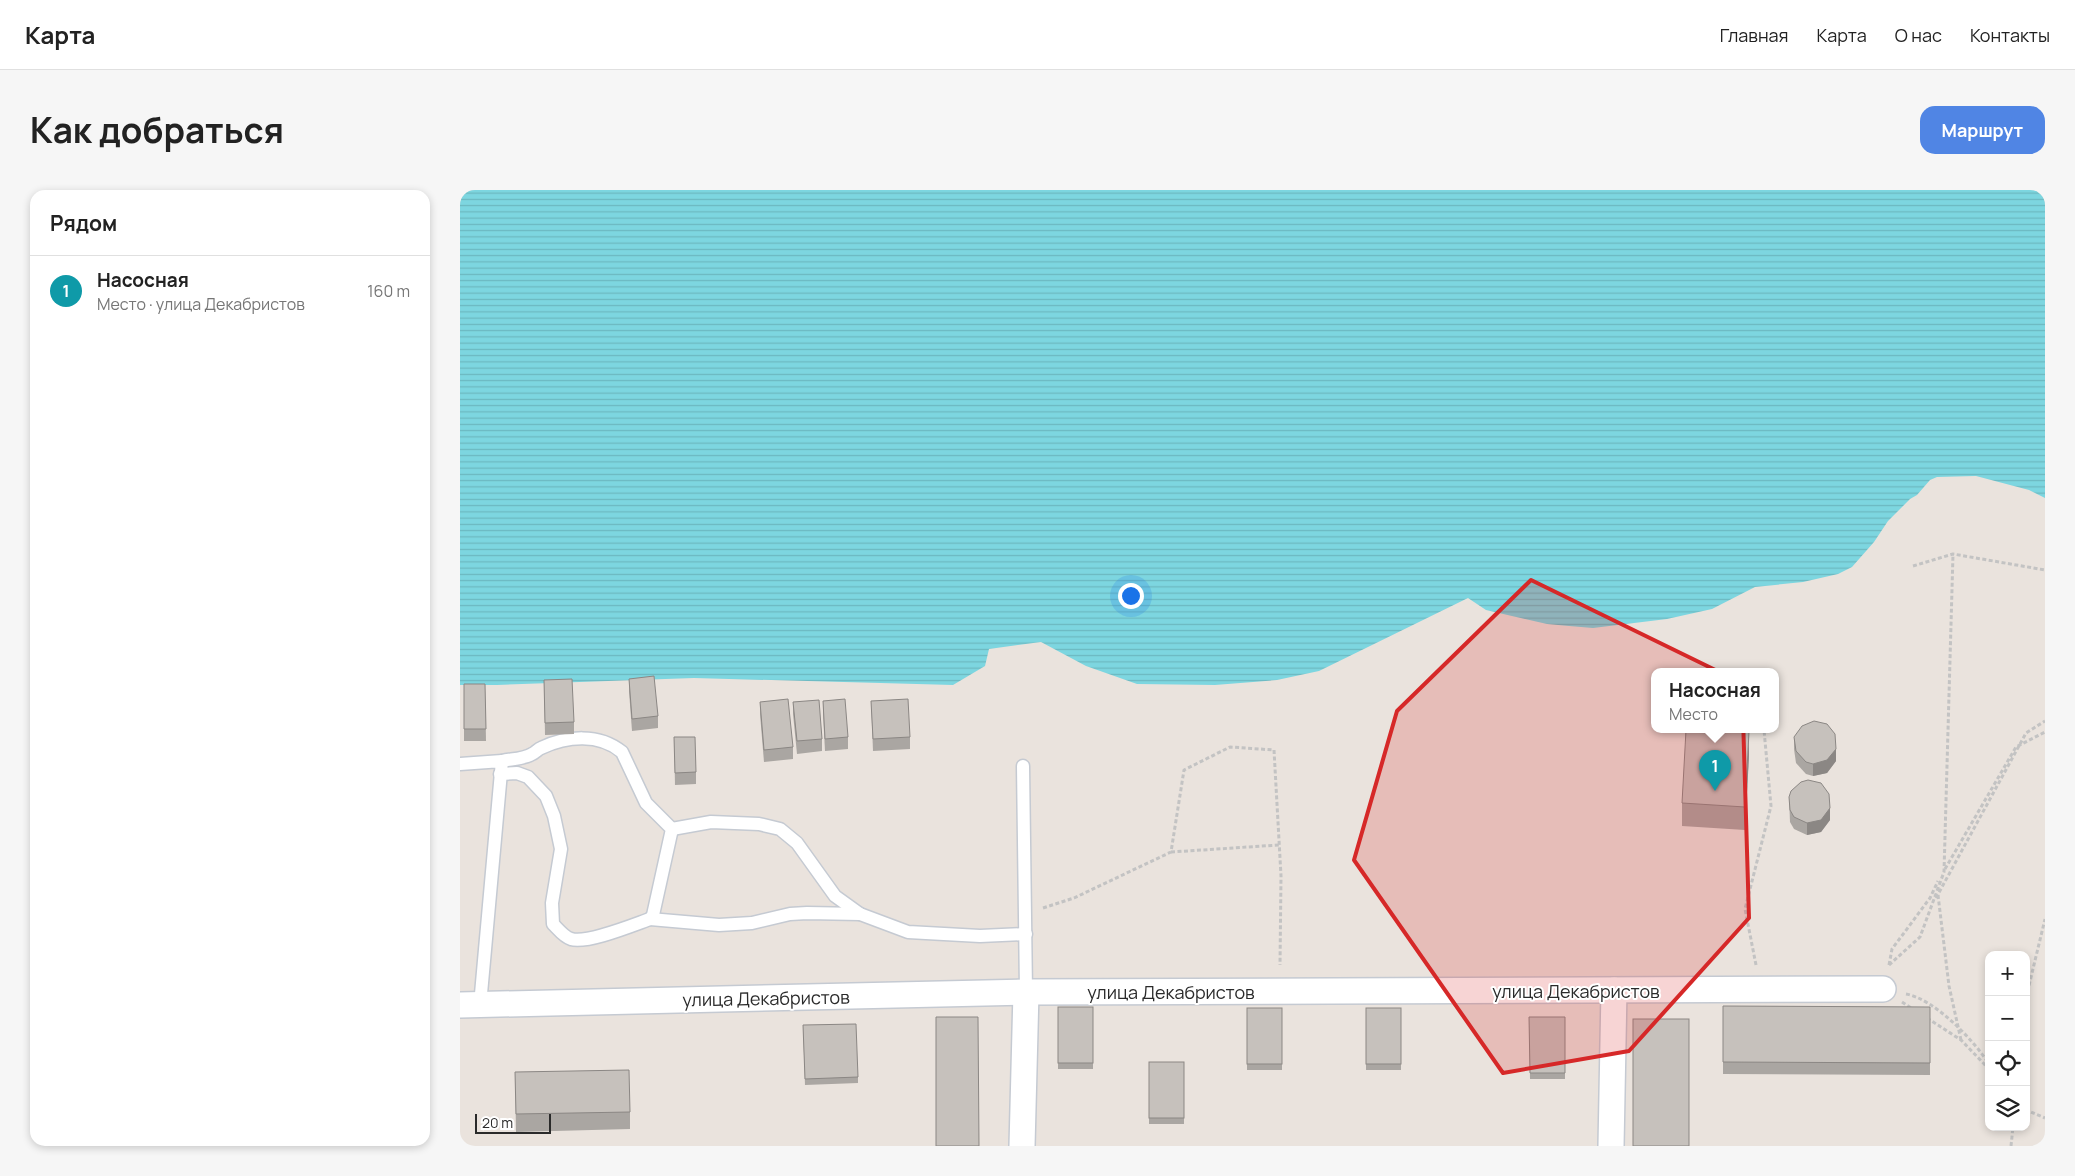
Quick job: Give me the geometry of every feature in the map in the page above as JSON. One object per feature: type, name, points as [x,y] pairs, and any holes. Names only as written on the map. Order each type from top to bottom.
[{"type":"street","name":"улица Декабристов","points":[[470,1005],[1026,992],[1873,989]]},
{"type":"street","points":[[1611,1146],[1614,990]]},
{"type":"street","points":[[1022,1146],[1026,992]]},
{"type":"lane","points":[[460,764],[502,761],[531,755],[540,748],[569,739],[584,738],[615,746],[628,761],[646,803],[672,829]]},
{"type":"lane","points":[[470,1005],[502,761]]},
{"type":"lane","points":[[1023,766],[1026,992]]},
{"type":"lane","points":[[500,774],[517,773],[528,777],[546,796],[554,816],[561,848],[552,903],[553,924],[568,938],[578,941],[592,939],[650,919],[719,925],[752,923],[790,914],[860,914]]},
{"type":"lane","points":[[672,829],[711,822],[759,824],[780,829],[797,843],[835,896],[860,914],[908,932],[980,936],[1026,934]]},
{"type":"lane","points":[[650,919],[653,915],[672,829]]},
{"type":"path","points":[[1913,566],[1953,554],[2045,570]]},
{"type":"path","points":[[1873,989],[1920,937],[1944,872],[1953,554]]},
{"type":"path","points":[[1930,910],[2026,733],[2045,721]]},
{"type":"path","points":[[1873,989],[1892,949],[1930,898],[2016,747],[2045,732]]},
{"type":"path","points":[[1762,990],[1745,909],[1771,806],[1764,733]]},
{"type":"path","points":[[1171,852],[1184,770],[1230,747],[1274,750],[1281,876],[1279,992]]},
{"type":"path","points":[[1025,914],[1074,898],[1171,852],[1279,846]]},
{"type":"path","points":[[1938,895],[1949,986],[1961,1040]]},
{"type":"path","points":[[2026,996],[2045,919]]},
{"type":"path","points":[[1873,989],[1961,1040],[1985,1065]]},
{"type":"path","points":[[1873,989],[1917,996],[1962,1030],[1985,1059]]},
{"type":"path","points":[[2030,1111],[2045,1118]]},
{"type":"path","points":[[2011,1146],[2013,1131]]},
{"type":"highlighted area","points":[[1531,580],[1742,683],[1749,918],[1629,1051],[1503,1073],[1354,860],[1397,711]]},
{"type":"water","points":[[460,190],[2045,190],[2045,498],[2029,490],[1976,476],[1937,477],[1930,480],[1917,495],[1910,499],[1888,521],[1874,542],[1852,567],[1838,574],[1803,582],[1755,587],[1712,609],[1667,619],[1593,628],[1547,624],[1486,610],[1468,598],[1319,671],[1277,680],[1215,685],[1137,684],[1086,666],[1041,642],[989,649],[985,666],[953,685],[694,678],[460,685]]},
{"type":"building","points":[[654,676],[658,716],[632,719],[629,679]]},
{"type":"building","points":[[572,679],[574,722],[545,723],[544,680]]},
{"type":"building","points":[[464,684],[485,684],[486,729],[464,729]]},
{"type":"building","points":[[788,699],[793,747],[764,750],[760,702]]},
{"type":"building","points":[[845,699],[848,737],[825,739],[823,701]]},
{"type":"building","points":[[908,699],[910,737],[873,739],[871,701]]},
{"type":"building","points":[[819,700],[822,739],[797,741],[793,702]]},
{"type":"building","points":[[1814,721],[1827,724],[1835,734],[1836,749],[1827,760],[1813,764],[1806,762],[1796,751],[1794,737],[1802,726]]},
{"type":"building","points":[[1686,733],[1749,733],[1745,807],[1682,803]]},
{"type":"building","points":[[674,737],[695,737],[696,772],[675,773]]},
{"type":"building","points":[[1808,780],[1821,783],[1829,794],[1830,808],[1821,820],[1807,823],[1794,817],[1790,810],[1789,797],[1791,791],[1801,782]]},
{"type":"building","points":[[1723,1006],[1930,1007],[1930,1063],[1723,1062]]},
{"type":"building","points":[[1058,1007],[1093,1007],[1093,1063],[1058,1063]]},
{"type":"building","points":[[1247,1008],[1282,1008],[1282,1064],[1247,1064]]},
{"type":"building","points":[[1366,1008],[1401,1008],[1401,1064],[1366,1064]]},
{"type":"building","points":[[936,1017],[978,1017],[979,1146],[936,1146]]},
{"type":"building","points":[[1529,1017],[1565,1017],[1565,1073],[1530,1073]]},
{"type":"building","points":[[1633,1019],[1689,1019],[1689,1146],[1633,1146]]},
{"type":"building","points":[[856,1024],[858,1077],[805,1079],[803,1025]]},
{"type":"building","points":[[1149,1062],[1184,1062],[1184,1118],[1149,1118]]},
{"type":"building","points":[[629,1070],[630,1112],[516,1114],[515,1072]]},
{"type":"place","name":"Насосная","points":[[1715,791]]}]
